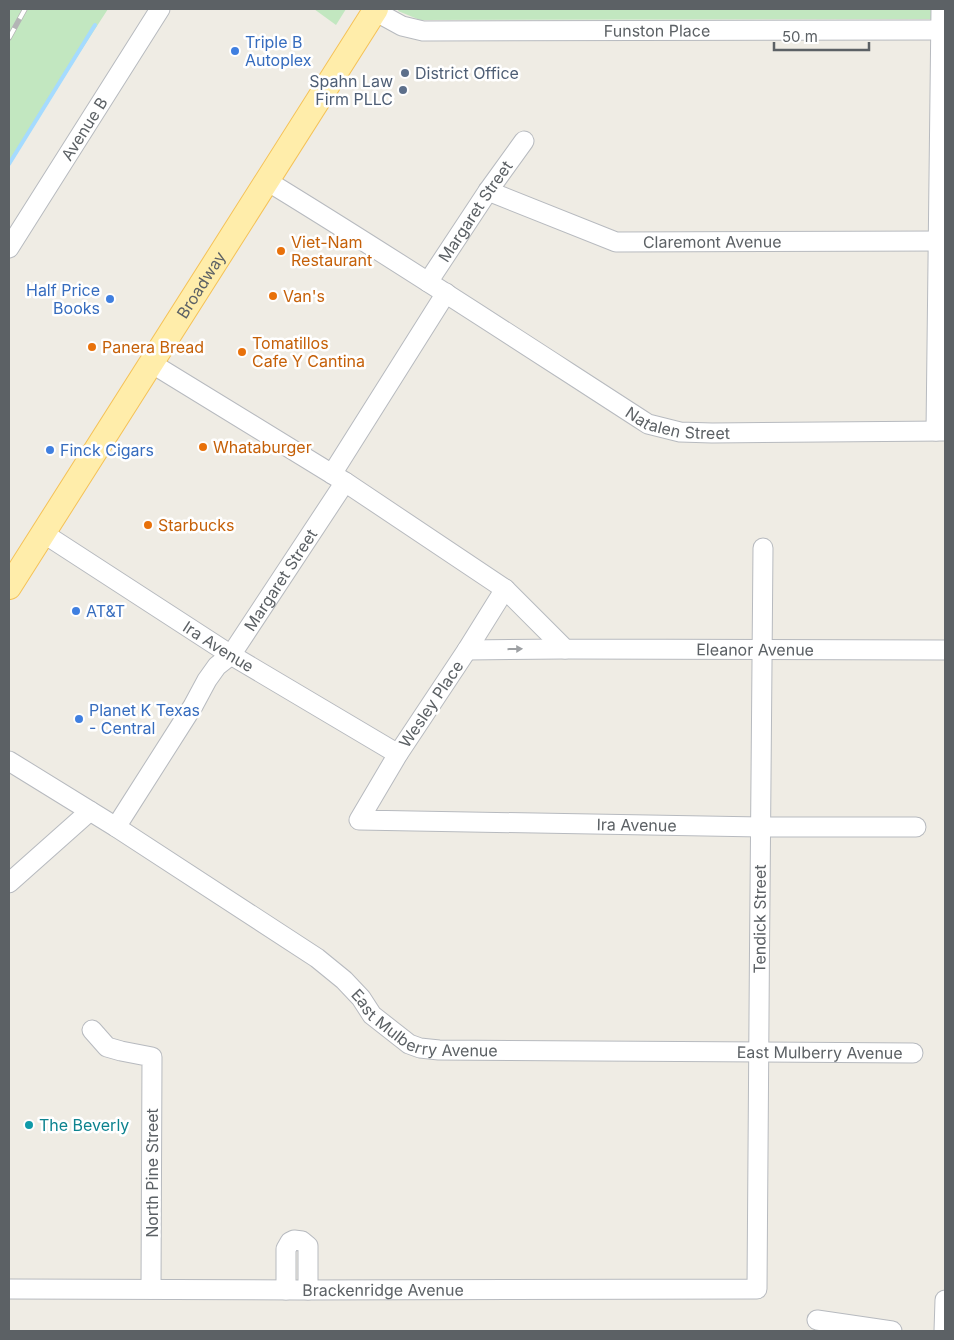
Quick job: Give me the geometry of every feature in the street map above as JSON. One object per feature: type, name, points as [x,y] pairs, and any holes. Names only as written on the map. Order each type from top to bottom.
[{"type":"main road","name":"Broadway","points":[[9,586],[374,10]]},
{"type":"street","name":"Avenue B","points":[[9,248],[160,9]]},
{"type":"street","points":[[941,9],[943,30],[941,431]]},
{"type":"street","name":"Funston Place","points":[[374,10],[402,26],[423,31],[943,30]]},
{"type":"street","name":"Margaret Street","points":[[428,282],[488,191],[524,141]]},
{"type":"street","points":[[267,181],[428,282]]},
{"type":"street","name":"Claremont Avenue","points":[[488,191],[616,242],[941,241]]},
{"type":"street","name":"Natalen Street","points":[[428,282],[648,424],[680,432],[712,433],[941,431]]},
{"type":"street","name":"Margaret Street","points":[[116,827],[193,706],[207,680],[217,666],[231,655],[338,478],[446,293]]},
{"type":"street","points":[[151,362],[338,478],[505,589],[565,649]]},
{"type":"street","name":"Ira Avenue","points":[[43,533],[231,655],[398,754]]},
{"type":"street","name":"Tendick Street","points":[[757,1289],[763,548]]},
{"type":"street","name":"Wesley Place","points":[[359,820],[398,754],[505,589]]},
{"type":"street","name":"Eleanor Avenue","points":[[466,650],[945,650]]},
{"type":"street","name":"East Mulberry Avenue","points":[[9,761],[116,827],[331,968],[349,985],[372,1014],[409,1044],[420,1048],[439,1050],[913,1053]]},
{"type":"street","points":[[9,883],[90,811]]},
{"type":"street","name":"Ira Avenue","points":[[359,820],[760,827],[916,827]]},
{"type":"street","name":"North Pine Street","points":[[92,1030],[108,1047],[152,1057],[151,1289]]},
{"type":"street","points":[[286,1290],[286,1249],[290,1242],[298,1240],[308,1246],[308,1290]]},
{"type":"street","name":"Brackenridge Avenue","points":[[9,1289],[757,1289]]},
{"type":"street","points":[[944,1331],[945,1300]]},
{"type":"street","points":[[816,1320],[892,1331]]},
{"type":"green space","points":[[9,9],[108,9],[9,162]]},
{"type":"green space","points":[[314,9],[346,9],[336,25]]},
{"type":"green space","points":[[399,9],[945,9],[945,19],[420,20],[398,11]]},
{"type":"waterway","points":[[9,164],[95,25]]},
{"type":"railway","points":[[9,38],[25,9]]},
{"type":"place","name":"Triple B Autoplex","points":[[235,51]]},
{"type":"place","name":"District Office","points":[[405,73]]},
{"type":"place","name":"Spahn Law Firm PLLC","points":[[403,90]]},
{"type":"place","name":"Viet-Nam Restaurant","points":[[281,251]]},
{"type":"place","name":"Van's","points":[[273,296]]},
{"type":"place","name":"Half Price Books","points":[[110,299]]},
{"type":"place","name":"Panera Bread","points":[[92,347]]},
{"type":"place","name":"Tomatillos Cafe Y Cantina","points":[[242,352]]},
{"type":"place","name":"Whataburger","points":[[203,447]]},
{"type":"place","name":"Finck Cigars","points":[[50,450]]},
{"type":"place","name":"Starbucks","points":[[148,525]]},
{"type":"place","name":"AT&T","points":[[76,611]]},
{"type":"place","name":"Planet K Texas - Central","points":[[79,719]]},
{"type":"place","name":"The Beverly","points":[[29,1125]]}]
